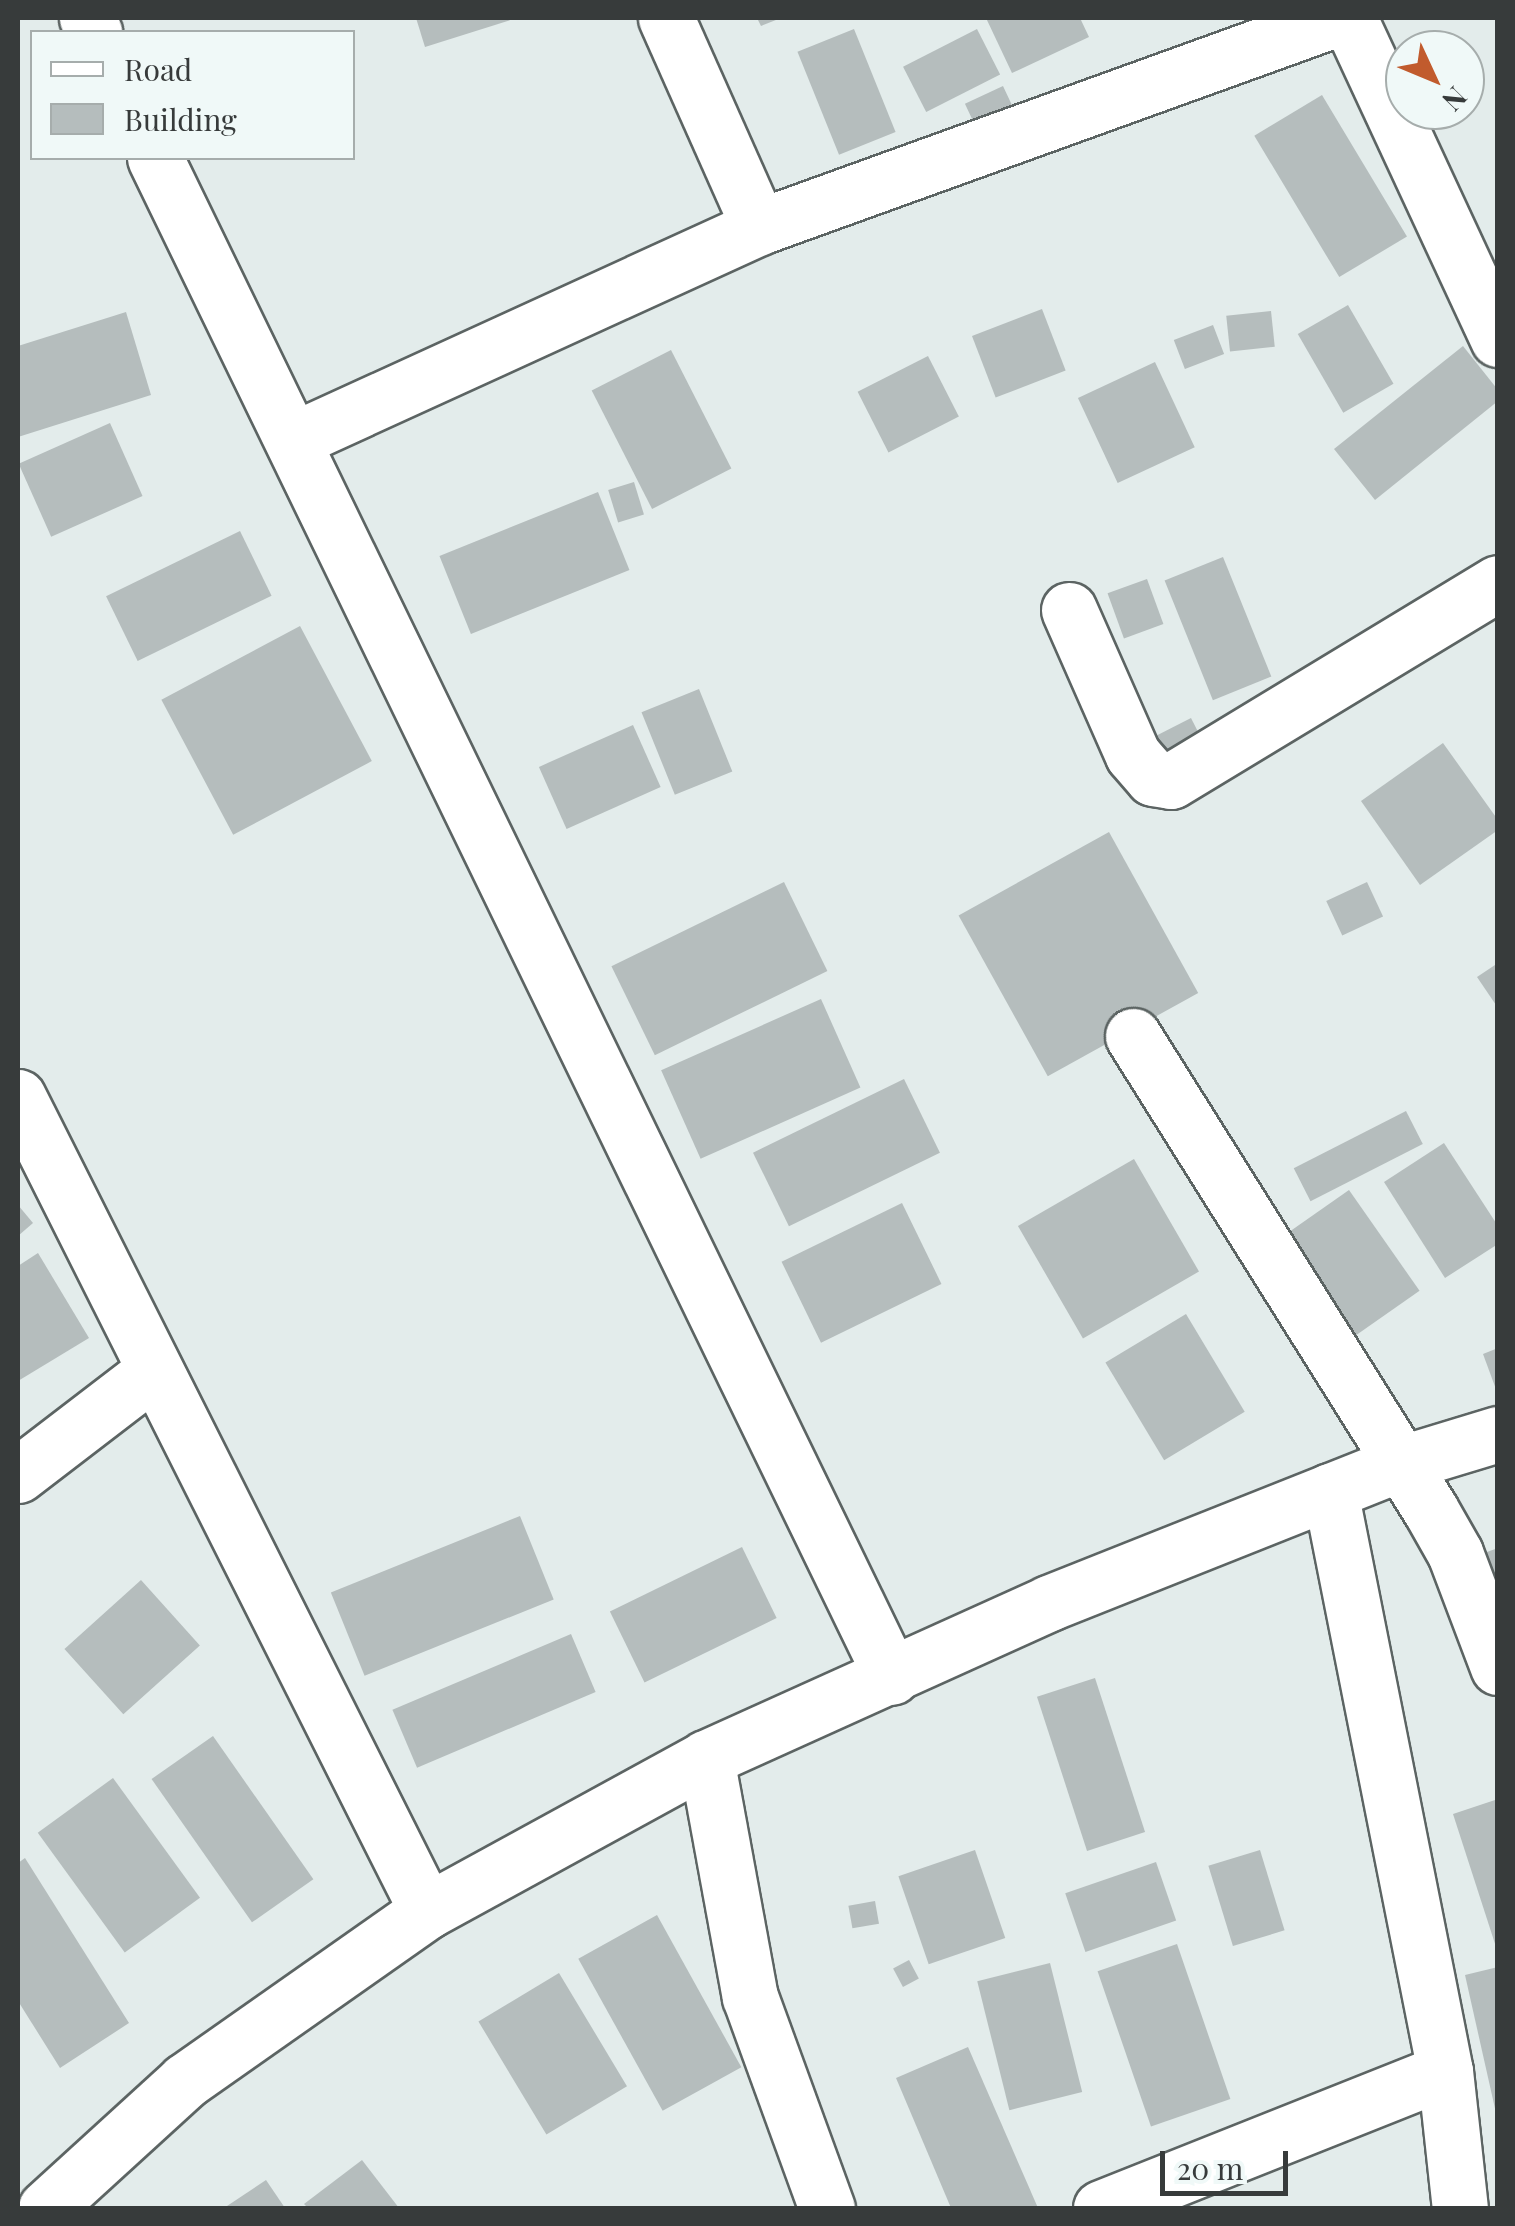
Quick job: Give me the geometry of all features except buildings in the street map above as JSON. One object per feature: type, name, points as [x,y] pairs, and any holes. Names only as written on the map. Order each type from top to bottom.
[{"type":"street","points":[[666,18],[759,227]]},
{"type":"street","points":[[293,440],[759,227],[1338,18]]},
{"type":"street","points":[[1349,18],[1498,339]]},
{"type":"street","points":[[156,160],[892,1677]]},
{"type":"street","points":[[1070,610],[1133,755],[1152,778],[1171,781],[1498,583]]},
{"type":"street","points":[[1133,1036],[1454,1552],[1498,1667]]},
{"type":"street","points":[[18,1097],[151,1373],[427,1911]]},
{"type":"street","points":[[18,1475],[151,1373]]},
{"type":"street","points":[[46,2208],[185,2081],[427,1911],[706,1758],[1049,1603],[1399,1464],[1498,1434]]},
{"type":"street","points":[[1330,1492],[1445,2071],[1460,2208]]},
{"type":"street","points":[[706,1758],[750,1997],[828,2208]]},
{"type":"street","points":[[1101,2208],[1445,2071]]}]
